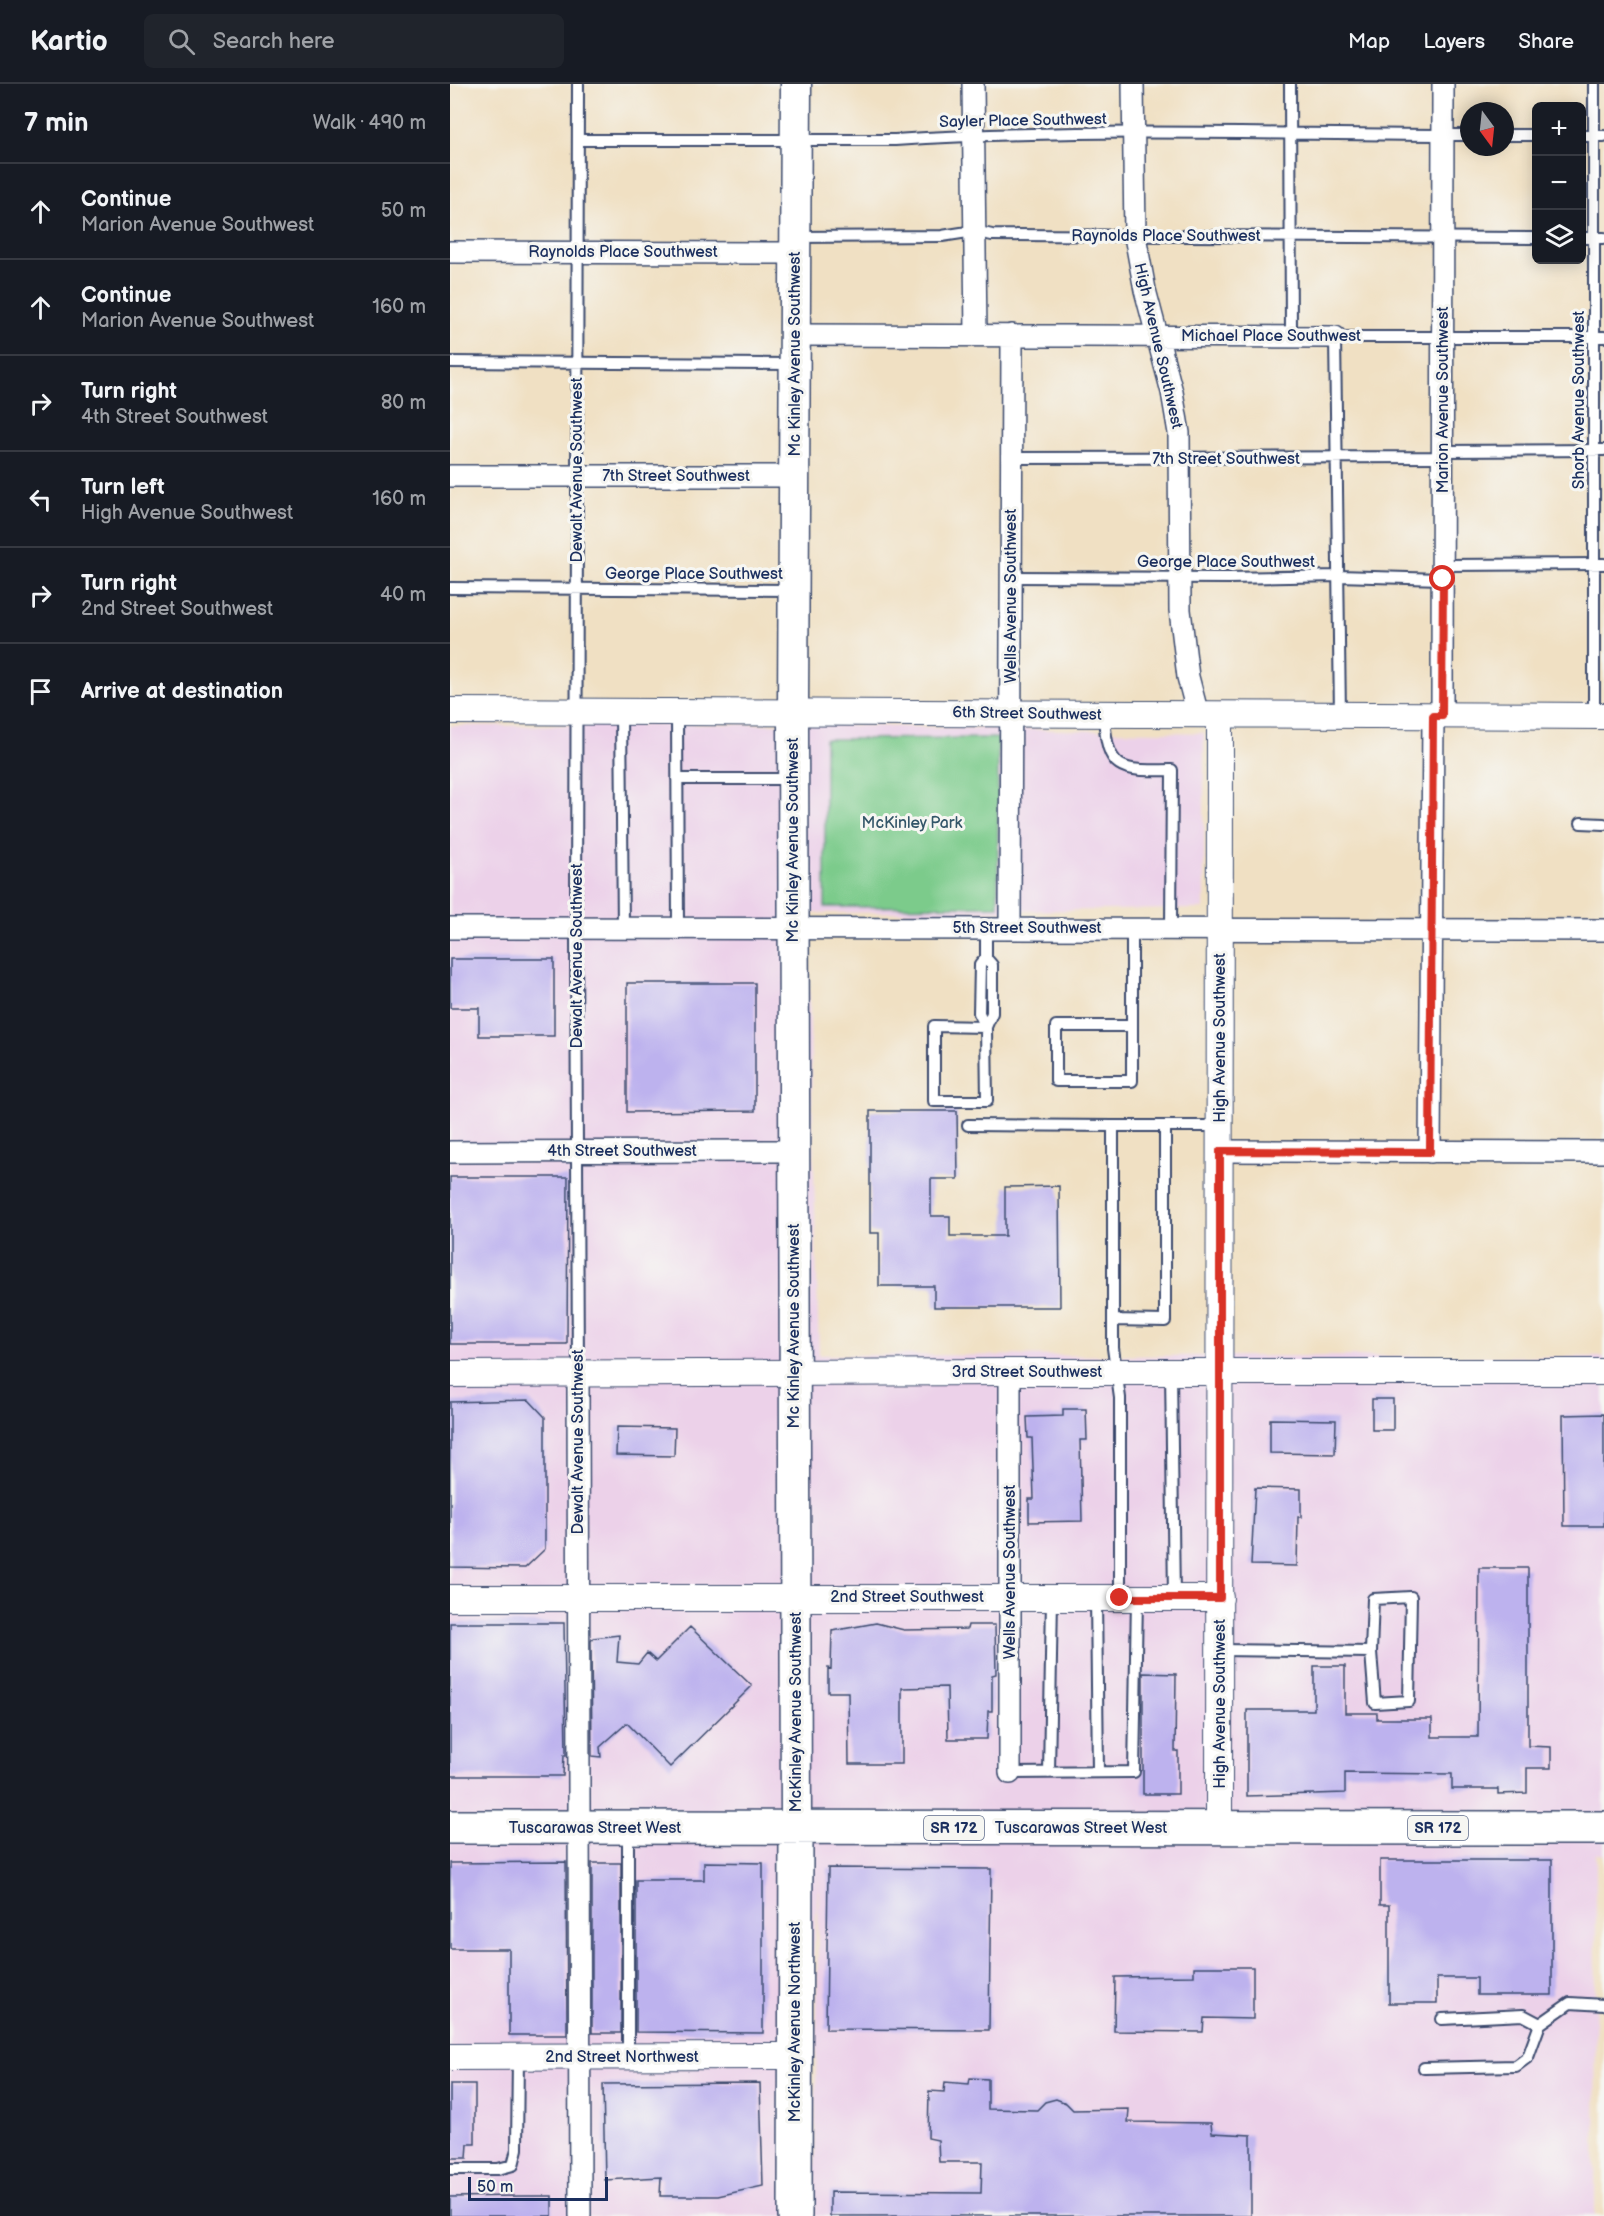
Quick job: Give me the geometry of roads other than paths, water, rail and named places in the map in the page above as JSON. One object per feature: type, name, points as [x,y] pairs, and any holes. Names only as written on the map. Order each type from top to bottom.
[{"type":"main road","name":"Mc Kinley Avenue Southwest","points":[[796,84],[793,712],[796,1597]]},
{"type":"main road","name":"McKinley Avenue Southwest","points":[[796,1597],[796,1828]]},
{"type":"main road","name":"Tuscarawas Street West","points":[[450,1827],[1604,1828]]},
{"type":"main road","name":"McKinley Avenue Northwest","points":[[795,2216],[796,1828]]},
{"type":"street","points":[[973,84],[976,335]]},
{"type":"street","name":"High Avenue Southwest","points":[[1133,84],[1135,236],[1145,290],[1177,423],[1182,634],[1188,677],[1209,715],[1220,928],[1220,1828]]},
{"type":"street","name":"Marion Avenue Southwest","points":[[1430,1152],[1430,929],[1442,572],[1443,84]]},
{"type":"street","name":"Raynolds Place Southwest","points":[[450,252],[577,252],[795,245]]},
{"type":"street","name":"Michael Place Southwest","points":[[795,349],[976,335],[1335,337]]},
{"type":"street","name":"Wells Avenue Southwest","points":[[1010,928],[1012,335]]},
{"type":"street","name":"7th Street Southwest","points":[[450,476],[794,476]]},
{"type":"street","name":"6th Street Southwest","points":[[450,711],[1599,716]]},
{"type":"street","name":"5th Street Southwest","points":[[450,928],[1604,930]]},
{"type":"street","name":"4th Street Southwest","points":[[450,1152],[794,1150]]},
{"type":"street","points":[[1220,1151],[1604,1152]]},
{"type":"street","name":"Wells Avenue Southwest","points":[[1010,1372],[1010,1773]]},
{"type":"street","name":"3rd Street Southwest","points":[[450,1374],[1604,1372]]},
{"type":"street","name":"Dewalt Avenue Southwest","points":[[578,1373],[580,2216]]},
{"type":"street","name":"2nd Street Southwest","points":[[450,1598],[1220,1598]]},
{"type":"street","name":"2nd Street Northwest","points":[[450,2057],[795,2056]]},
{"type":"lane","name":"Dewalt Avenue Southwest","points":[[578,84],[576,711],[578,1373]]},
{"type":"lane","points":[[1290,84],[1291,336]]},
{"type":"lane","name":"Shorb Avenue Southwest","points":[[1594,84],[1599,136],[1599,716]]},
{"type":"lane","name":"Sayler Place Southwest","points":[[578,140],[895,141],[973,136],[1133,134],[1460,135]]},
{"type":"lane","points":[[1514,135],[1532,135]]},
{"type":"lane","name":"Raynolds Place Southwest","points":[[795,245],[942,236],[974,231],[992,235],[1532,238]]},
{"type":"lane","points":[[1335,337],[1340,716]]},
{"type":"lane","name":"Michael Place Southwest","points":[[1335,337],[1599,337]]},
{"type":"lane","name":"Michael Place Southwest","points":[[450,362],[577,362],[795,349]]},
{"type":"lane","name":"7th Street Southwest","points":[[1011,458],[1338,459],[1599,450]]},
{"type":"lane","name":"George Place Southwest","points":[[1010,577],[1338,576],[1599,564]]},
{"type":"lane","name":"George Place Southwest","points":[[450,588],[794,590]]},
{"type":"lane","points":[[621,711],[623,929]]},
{"type":"lane","points":[[677,711],[678,929]]},
{"type":"lane","points":[[1104,714],[1105,741],[1114,760],[1132,771],[1172,770],[1171,928]]},
{"type":"lane","points":[[677,779],[793,779]]},
{"type":"lane","points":[[1581,823],[1604,824]]},
{"type":"lane","points":[[1132,928],[1132,1026],[1132,1081],[1056,1081],[1056,1026],[1132,1026]]},
{"type":"lane","points":[[986,929],[986,957],[992,965],[992,1013],[986,1027],[987,1101],[934,1101],[934,1026],[986,1027]]},
{"type":"lane","points":[[969,1125],[1220,1126]]},
{"type":"lane","points":[[1010,1773],[1134,1772],[1118,1598],[1120,1398],[1113,1348],[1113,1126]]},
{"type":"lane","points":[[1113,1320],[1164,1321],[1165,1126]]},
{"type":"lane","points":[[1171,1372],[1174,1598]]},
{"type":"lane","points":[[1411,1597],[1409,1701],[1375,1703],[1371,1652],[1373,1599],[1411,1597]]},
{"type":"lane","points":[[1049,1773],[1052,1598]]},
{"type":"lane","points":[[1098,1772],[1118,1598]]},
{"type":"lane","points":[[1220,1650],[1371,1652]]},
{"type":"lane","points":[[628,1828],[628,2057]]},
{"type":"lane","points":[[1425,2068],[1515,2066],[1528,2057],[1540,2024],[1570,2003],[1604,2005]]},
{"type":"lane","points":[[1442,2019],[1523,2015],[1540,2024]]},
{"type":"lane","points":[[450,2169],[498,2169],[513,2165],[517,2150],[518,2057]]},
{"type":"park label","name":"McKinley Park","points":[[912,823]]}]
